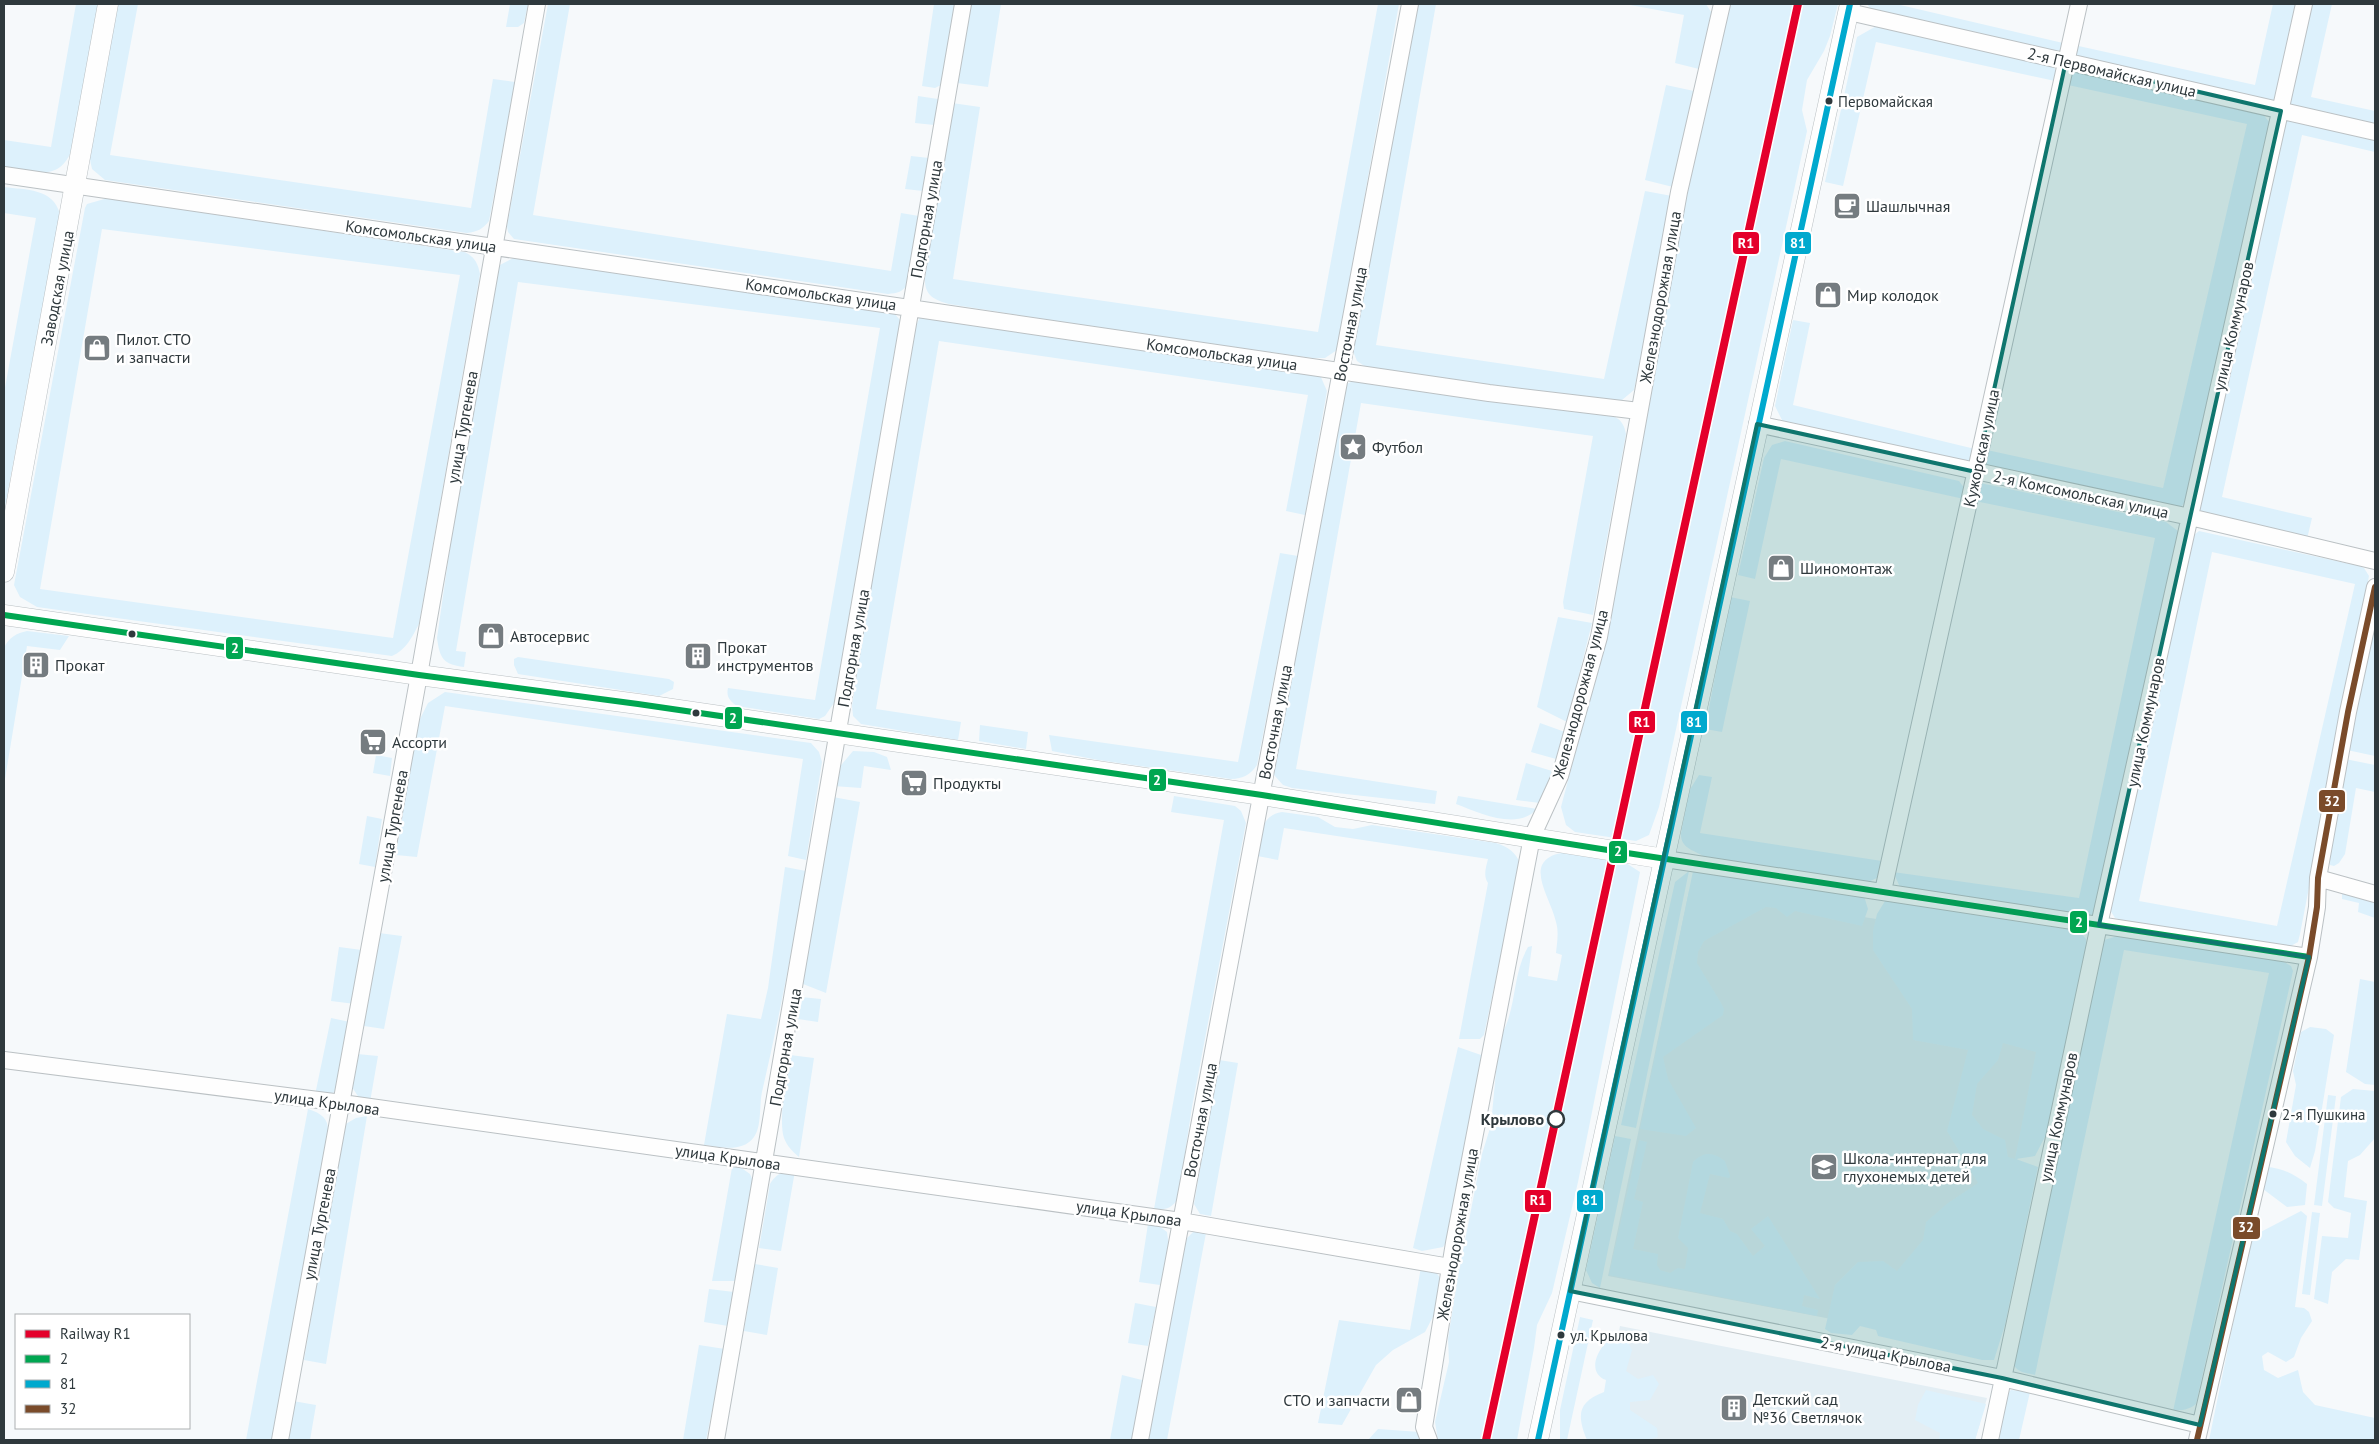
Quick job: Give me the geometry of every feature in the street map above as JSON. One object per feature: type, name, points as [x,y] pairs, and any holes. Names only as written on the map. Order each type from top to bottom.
[{"type":"main road","name":"Заводская улица","points":[[4,572],[108,4]]},
{"type":"main road","points":[[1538,1440],[1665,859],[1757,424],[1850,8]]},
{"type":"main road","points":[[4,615],[419,675],[638,704],[1262,795],[1665,859]]},
{"type":"street","name":"улица Тургенева","points":[[280,1440],[419,675],[537,4]]},
{"type":"street","name":"Подгорная улица","points":[[716,1440],[963,4]]},
{"type":"street","name":"Восточная улица","points":[[1140,1440],[1410,4]]},
{"type":"street","name":"Железнодорожная улица","points":[[1429,1440],[1424,1427],[1450,1268],[1532,837],[1560,776],[1599,637],[1679,192],[1722,4]]},
{"type":"street","name":"Кужорская улица","points":[[1883,891],[2079,4]]},
{"type":"street","name":"улица Коммунаров","points":[[1990,1440],[2100,925],[2304,4]]},
{"type":"street","name":"2-я Первомайская улица","points":[[1850,8],[2066,61],[2375,132]]},
{"type":"street","name":"Комсомольская улица","points":[[4,175],[1489,393],[1639,410]]},
{"type":"street","name":"2-я Комсомольская улица","points":[[1757,424],[2375,560]]},
{"type":"street","points":[[2199,1433],[2308,956],[2317,907],[2318,878],[2348,712],[2375,587]]},
{"type":"street","points":[[1665,859],[2308,956]]},
{"type":"street","points":[[2318,878],[2375,894]]},
{"type":"street","name":"улица Крылова","points":[[4,1060],[342,1103],[1181,1221],[1450,1268]]},
{"type":"street","name":"2-я улица Крылова","points":[[1570,1291],[2002,1378],[2199,1433]]},
{"type":"highlighted area","points":[[2066,61],[2281,111],[2099,925],[2309,957],[2200,1425],[2002,1378],[1570,1291],[1757,424],[1976,472]]},
{"type":"shaded area","points":[[76,4],[99,4],[73,148],[67,159],[60,167],[53,171],[36,172],[4,166],[4,140],[51,147]]},
{"type":"shaded area","points":[[116,4],[138,4],[110,155],[471,208],[493,79],[515,82],[489,221],[479,230],[467,233],[105,180],[92,169],[89,155]]},
{"type":"shaded area","points":[[510,4],[528,4],[524,23],[518,27],[506,27]]},
{"type":"shaded area","points":[[548,4],[570,4],[533,215],[891,271],[901,213],[919,216],[908,284],[899,292],[888,294],[514,239],[508,232],[507,226]]},
{"type":"shaded area","points":[[934,4],[955,4],[941,85],[935,88],[922,86]]},
{"type":"shaded area","points":[[969,4],[1001,4],[988,87],[957,83]]},
{"type":"shaded area","points":[[1378,4],[1399,4],[1337,350],[1325,358],[1313,358],[1100,328],[949,304],[939,301],[928,293],[925,278],[952,103],[980,107],[953,279],[1318,332]]},
{"type":"shaded area","points":[[1414,4],[1436,4],[1376,345],[1604,379],[1645,191],[1672,196],[1634,390],[1622,400],[1606,403],[1366,367],[1357,361],[1353,351]]},
{"type":"shaded area","points":[[1625,4],[1706,4],[1713,15],[1703,70],[1675,63],[1684,15]]},
{"type":"shaded area","points":[[1729,4],[1838,4],[1824,51],[1807,80],[1802,110],[1807,131],[1659,807],[1649,835],[1636,841],[1575,832],[1566,825],[1561,807],[1580,735],[1673,258]]},
{"type":"shaded area","points":[[1867,4],[1896,4],[2063,43],[2062,48],[2056,53],[1873,12]]},
{"type":"shaded area","points":[[2273,4],[2298,4],[2277,97],[2272,102],[2072,57],[2074,45],[2255,85]]},
{"type":"shaded area","points":[[2309,4],[2332,4],[2311,97],[2375,111],[2375,125],[2292,107],[2289,101]]},
{"type":"shaded area","points":[[1880,24],[2053,65],[2057,75],[2055,81],[1876,42],[1843,186],[1825,182],[1857,37]]},
{"type":"shaded area","points":[[2072,69],[2262,113],[2270,123],[2185,502],[2178,511],[1983,468],[1987,450],[2163,488],[2247,124],[2068,85]]},
{"type":"shaded area","points":[[1666,85],[1694,91],[1673,187],[1645,180]]},
{"type":"shaded area","points":[[918,96],[938,99],[934,125],[915,123]]},
{"type":"shaded area","points":[[2293,119],[2375,138],[2375,152],[2302,135],[2222,497],[2312,518],[2307,539],[2200,516],[2197,509],[2285,121]]},
{"type":"shaded area","points":[[911,156],[929,158],[923,191],[905,189]]},
{"type":"shaded area","points":[[4,187],[30,190],[45,195],[56,205],[60,214],[4,512],[4,393],[36,218],[4,213]]},
{"type":"shaded area","points":[[108,198],[464,252],[475,260],[480,274],[419,624],[408,643],[397,653],[392,656],[37,607],[20,597],[14,585],[87,204]],"holes":[[[102,229],[460,275],[393,638],[40,589]]]},
{"type":"shaded area","points":[[515,257],[889,307],[900,320],[834,703],[825,716],[819,719],[737,706],[729,698],[728,688],[815,700],[880,328],[518,282],[456,651],[466,652],[464,667],[451,664],[441,656],[437,638],[456,505],[498,266]]},
{"type":"shaded area","points":[[920,317],[1320,375],[1327,391],[1305,515],[1286,511],[1308,395],[939,341],[876,709],[961,722],[958,740],[861,724],[853,716],[852,706],[878,532],[914,330]]},
{"type":"shaded area","points":[[1793,320],[1810,323],[1793,405],[1975,449],[1970,460],[1963,463],[1788,425],[1782,420],[1775,406]]},
{"type":"shaded area","points":[[1353,381],[1599,412],[1617,418],[1625,428],[1626,434],[1593,615],[1564,609],[1563,602],[1593,436],[1361,403],[1296,769],[1437,791],[1435,804],[1292,788],[1283,785],[1274,775],[1344,390],[1347,384]]},
{"type":"shaded area","points":[[1785,441],[1959,481],[1965,489],[1964,499],[1781,459],[1755,579],[1738,575],[1764,458],[1772,445]]},
{"type":"shaded area","points":[[1980,483],[2166,522],[2178,531],[2179,535],[2095,913],[2092,915],[1900,887],[1893,872],[2079,898],[2155,538],[1975,501]]},
{"type":"shaded area","points":[[2199,531],[2359,566],[2364,568],[2369,576],[2300,934],[2298,942],[2289,947],[2122,920],[2115,918],[2110,910],[2193,536]],"holes":[[[2212,552],[2355,584],[2277,926],[2139,901]]]},
{"type":"shaded area","points":[[1280,553],[1298,556],[1257,765],[1252,771],[1243,777],[1231,779],[1098,760],[1052,751],[1049,735],[1238,762]]},
{"type":"shaded area","points":[[1730,597],[1750,601],[1722,732],[1705,729]]},
{"type":"shaded area","points":[[2375,603],[2375,756],[2347,750]]},
{"type":"shaded area","points":[[1558,617],[1592,623],[1567,722],[1537,707]]},
{"type":"shaded area","points":[[27,631],[69,636],[60,650],[27,646],[4,785],[4,648],[13,636]]},
{"type":"shaded area","points":[[518,657],[669,679],[674,682],[673,689],[659,696],[518,674],[514,665],[514,659]]},
{"type":"shaded area","points":[[445,692],[811,743],[819,752],[822,762],[806,860],[788,856],[803,759],[445,706],[417,857],[396,855],[416,727],[428,703]]},
{"type":"shaded area","points":[[1540,723],[1565,732],[1556,759],[1531,752]]},
{"type":"shaded area","points":[[980,725],[1028,732],[1026,749],[979,741]]},
{"type":"shaded area","points":[[853,751],[874,752],[887,757],[891,770],[864,766],[861,788],[833,786],[837,770]]},
{"type":"shaded area","points":[[376,755],[392,758],[390,776],[373,773]]},
{"type":"shaded area","points":[[2345,759],[2375,765],[2375,792],[2356,788],[2345,854],[2339,863],[2334,866],[2330,865],[2327,849]]},
{"type":"shaded area","points":[[1526,763],[1552,771],[1540,803],[1516,800]]},
{"type":"shaded area","points":[[1699,775],[1712,777],[1700,833],[1882,861],[1877,878],[1868,882],[1703,856],[1691,850],[1683,842],[1681,833],[1689,791]]},
{"type":"shaded area","points":[[1174,796],[1235,806],[1241,811],[1246,823],[1192,1107],[1178,1199],[1170,1207],[1154,1209],[1224,820],[1171,812]]},
{"type":"shaded area","points":[[1458,796],[1537,809],[1519,819],[1498,818],[1456,804]]},
{"type":"shaded area","points":[[833,797],[860,802],[826,993],[803,984],[800,979]]},
{"type":"shaded area","points":[[1282,812],[1318,817],[1335,827],[1353,829],[1372,825],[1496,843],[1514,853],[1520,864],[1484,1035],[1480,1039],[1459,1039],[1488,883],[1485,874],[1488,859],[1284,828],[1278,860],[1257,856],[1260,835],[1265,822],[1275,814]]},
{"type":"shaded area","points":[[367,816],[382,819],[375,867],[359,864]]},
{"type":"shaded area","points":[[1567,852],[1626,863],[1640,872],[1578,1182],[1552,1293],[1537,1325],[1517,1440],[1438,1440],[1435,1422],[1449,1362],[1448,1339],[1458,1276],[1482,1154],[1491,1125],[1499,1039],[1509,1016],[1519,970],[1528,947],[1532,946],[1528,976],[1557,981],[1562,955],[1556,953],[1557,926],[1544,890],[1541,870],[1544,862],[1552,856]]},
{"type":"shaded area","points":[[785,867],[806,871],[786,982],[762,1092],[757,1132],[749,1142],[737,1147],[724,1148],[704,1145],[727,1014],[761,1019],[768,988]]},
{"type":"shaded area","points":[[1689,871],[1636,1128],[1621,1125],[1675,882]]},
{"type":"shaded area","points":[[1693,871],[1864,896],[1868,909],[1862,926],[1795,911],[1787,917],[1776,908],[1766,907],[1704,941],[1698,952],[1697,963],[1724,1009],[1723,1015],[1663,1057],[1668,1079],[1696,1128],[1686,1136],[1640,1129]]},
{"type":"shaded area","name":"Школа-интернат для глухонемых детей","points":[[1689,891],[2064,947],[1976,1347],[1608,1276]]},
{"type":"shaded area","points":[[2342,893],[2375,903],[2375,918],[2358,912],[2359,903],[2342,899]]},
{"type":"shaded area","points":[[1885,901],[2079,931],[2086,939],[2086,953],[2079,996],[2069,1029],[2047,1133],[2035,1156],[2016,1159],[2038,1167],[2005,1325],[1994,1360],[1982,1360],[1878,1336],[1876,1330],[1860,1326],[1852,1335],[1831,1333],[1825,1329],[1835,1285],[1858,1262],[1883,1261],[1897,1271],[1923,1240],[1926,1222],[1948,1203],[1978,1183],[1947,1131],[1968,1050],[1913,1040],[1912,1009],[1873,950],[1873,931],[1877,914]],"holes":[[[2003,1043],[2036,1052],[2015,1159],[2008,1157],[2005,1140],[1983,1129],[1972,1115],[1977,1084],[1998,1060]]]},
{"type":"shaded area","points":[[379,933],[402,936],[384,1029],[364,1026]]},
{"type":"shaded area","points":[[2121,935],[2284,962],[2291,966],[2293,971],[2196,1404],[2188,1409],[2173,1411],[2269,973],[2124,950],[2035,1375],[2018,1370],[2012,1360],[2104,940]]},
{"type":"shaded area","points":[[339,947],[362,950],[355,1004],[331,1001]]},
{"type":"shaded area","points":[[2360,979],[2375,982],[2375,1085],[2365,1084],[2346,1072]]},
{"type":"shaded area","points":[[801,997],[821,999],[818,1022],[798,1019]]},
{"type":"shaded area","points":[[331,1018],[350,1022],[338,1088],[332,1094],[315,1095]]},
{"type":"shaded area","points":[[2310,1027],[2326,1029],[2334,1035],[2315,1151],[2310,1168],[2295,1156],[2286,1142],[2296,1085],[2293,1071],[2301,1032]]},
{"type":"shaded area","points":[[1458,1047],[1481,1055],[1483,1065],[1449,1238],[1443,1247],[1422,1251],[1413,1248]]},
{"type":"shaded area","points":[[357,1054],[378,1056],[370,1102],[359,1098],[352,1087]]},
{"type":"shaded area","points":[[790,1055],[814,1058],[799,1157],[787,1144],[782,1130],[784,1097]]},
{"type":"shaded area","points":[[1219,1060],[1238,1063],[1211,1216],[1200,1214],[1194,1204]]},
{"type":"shaded area","points":[[2353,1089],[2375,1091],[2375,1138],[2360,1155],[2348,1161],[2344,1197],[2367,1201],[2359,1260],[2346,1259],[2332,1272],[2328,1304],[2314,1299],[2322,1236],[2348,1238],[2351,1213],[2334,1208],[2328,1202],[2341,1097]]},
{"type":"shaded area","points":[[2328,1095],[2336,1096],[2322,1206],[2314,1205]]},
{"type":"shaded area","points":[[308,1109],[324,1118],[328,1134],[273,1440],[246,1440]]},
{"type":"shaded area","points":[[367,1116],[326,1364],[304,1360],[344,1125],[356,1118]]},
{"type":"shaded area","points":[[1615,1136],[1631,1139],[1600,1288],[1592,1283],[1586,1270]]},
{"type":"shaded area","points":[[1639,1140],[1647,1142],[1634,1199],[1643,1202],[1633,1249],[1658,1254],[1657,1265],[1660,1270],[1670,1273],[1678,1268],[1685,1269],[1688,1248],[1678,1238],[1693,1162],[1705,1154],[1713,1154],[1725,1161],[1730,1176],[1729,1178],[1710,1174],[1700,1213],[1723,1219],[1730,1231],[1737,1234],[1753,1256],[1765,1246],[1751,1229],[1768,1216],[1820,1299],[1804,1295],[1802,1306],[1818,1310],[1817,1316],[1609,1275]]},
{"type":"shaded area","points":[[733,1162],[750,1174],[753,1181],[735,1281],[712,1281]]},
{"type":"shaded area","points":[[2266,1167],[2288,1172],[2307,1184],[2305,1205],[2287,1207],[2263,1189]]},
{"type":"shaded area","points":[[795,1171],[781,1251],[759,1248],[770,1184],[780,1174]]},
{"type":"shaded area","points":[[2301,1211],[2307,1216],[2295,1307],[2304,1308],[2309,1312],[2312,1321],[2301,1338],[2294,1357],[2286,1362],[2268,1352],[2262,1356],[2264,1370],[2278,1378],[2298,1370],[2303,1392],[2315,1405],[2375,1418],[2375,1440],[2209,1440],[2251,1237]]},
{"type":"shaded area","points":[[2312,1212],[2320,1213],[2310,1295],[2302,1294]]},
{"type":"shaded area","points":[[1148,1224],[1156,1224],[1167,1232],[1169,1248],[1160,1285],[1139,1282]]},
{"type":"shaded area","points":[[1194,1231],[1206,1233],[1167,1440],[1148,1440],[1185,1240]]},
{"type":"shaded area","points":[[755,1264],[778,1268],[767,1335],[744,1331]]},
{"type":"shaded area","points":[[1421,1267],[1435,1271],[1441,1279],[1438,1307],[1425,1332],[1393,1350],[1376,1365],[1342,1425],[1318,1423],[1339,1320],[1410,1330]]},
{"type":"shaded area","points":[[709,1289],[734,1292],[728,1326],[704,1322]]},
{"type":"shaded area","points":[[1135,1303],[1156,1307],[1148,1346],[1128,1343]]},
{"type":"shaded area","points":[[1580,1317],[1593,1320],[1567,1440],[1560,1440],[1560,1410]]},
{"type":"shaded area","points":[[1620,1326],[1987,1398],[1975,1440],[1598,1440]]},
{"type":"shaded area","points":[[1616,1336],[1627,1340],[1632,1350],[1626,1371],[1638,1379],[1653,1375],[1659,1384],[1650,1400],[1630,1402],[1630,1410],[1657,1428],[1658,1437],[1648,1440],[1587,1440],[1582,1424],[1582,1411],[1584,1405],[1589,1400],[1604,1392],[1606,1380],[1599,1376],[1595,1364],[1600,1350],[1610,1339]]},
{"type":"shaded area","points":[[699,1345],[725,1349],[706,1440],[683,1440]]},
{"type":"shaded area","points":[[1122,1375],[1142,1380],[1133,1440],[1110,1440]]},
{"type":"shaded area","points":[[1926,1390],[1986,1404],[1975,1440],[1939,1440],[1940,1433],[1915,1420],[1918,1405]]},
{"type":"shaded area","points":[[2011,1390],[2030,1392],[2019,1440],[1996,1440],[2007,1393]]},
{"type":"shaded area","points":[[293,1401],[316,1405],[310,1440],[286,1440]]},
{"type":"shaded area","points":[[1378,1429],[1420,1432],[1424,1440],[1368,1440]]},
{"type":"rail line","name":"R1","points":[[1486,1440],[1798,4]]},
{"type":"transit line","name":"81","points":[[1538,1440],[1850,4]]},
{"type":"transit line","name":"32","points":[[2197,1440],[2309,957],[2317,907],[2318,878],[2348,712],[2375,587]]},
{"type":"transit line","name":"2","points":[[4,615],[419,675],[638,704],[1262,795],[1614,851],[2309,957]]},
{"type":"place","name":"Первомайская","points":[[1829,101]]},
{"type":"place","name":"Шашлычная","points":[[1847,206]]},
{"type":"place","name":"Мир колодок","points":[[1828,295]]},
{"type":"place","name":"Пилот. СТО и запчасти","points":[[97,348]]},
{"type":"place","name":"Футбол","points":[[1353,447]]},
{"type":"place","name":"Шиномонтаж","points":[[1781,568]]},
{"type":"place","name":"Автосервис","points":[[491,636]]},
{"type":"place","name":"Прокат инструментов","points":[[698,656]]},
{"type":"place","name":"Прокат","points":[[36,665]]},
{"type":"place","name":"Ассорти","points":[[373,742]]},
{"type":"place","name":"Продукты","points":[[914,783]]},
{"type":"place","name":"2-я Пушкина","points":[[2273,1114]]},
{"type":"place","name":"Крылово","points":[[1556,1119]]},
{"type":"place","name":"Школа-интернат для глухонемых детей","points":[[1824,1167]]},
{"type":"place","name":"ул. Крылова","points":[[1561,1335]]},
{"type":"place","name":"СТО и запчасти","points":[[1409,1400]]},
{"type":"place","name":"Детский сад №36 Светлячок","points":[[1734,1408]]}]
